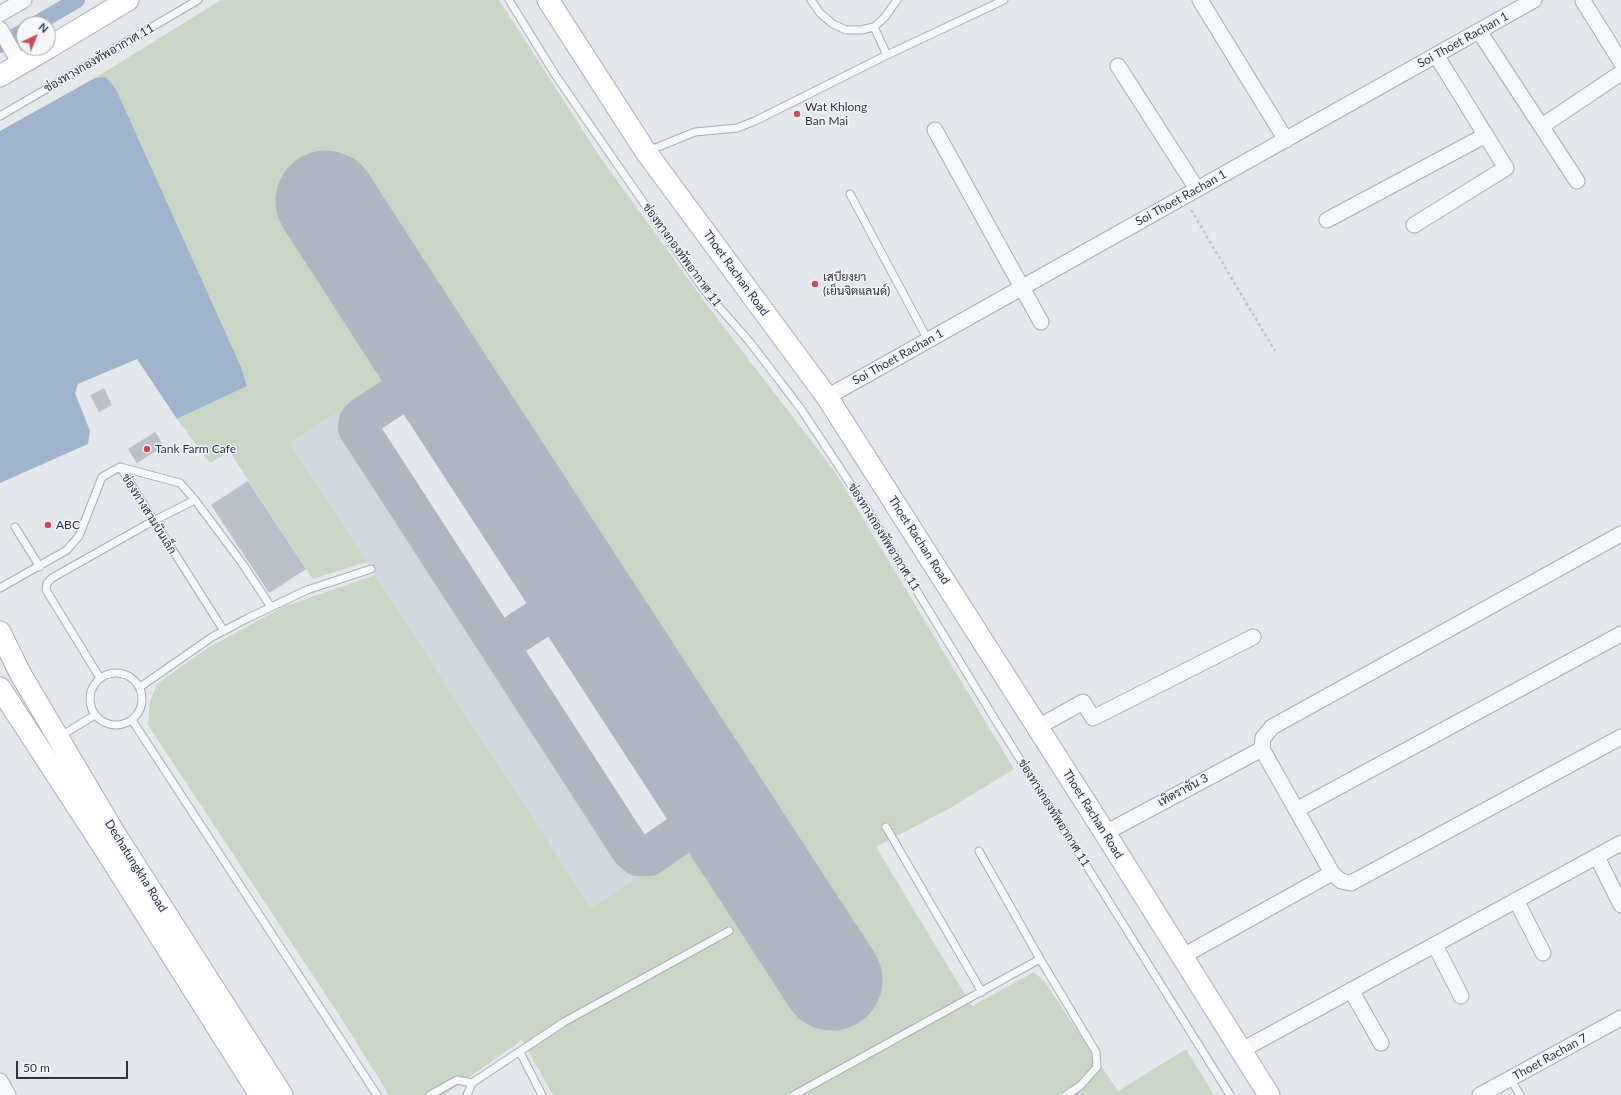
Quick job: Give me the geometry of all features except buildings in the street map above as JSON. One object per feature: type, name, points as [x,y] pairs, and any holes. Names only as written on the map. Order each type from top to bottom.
[{"type":"street","points":[[0,14],[24,0]]},
{"type":"street","points":[[56,43],[128,0]]},
{"type":"street","name":"Thoet Rachan Road","points":[[548,0],[646,152],[827,397],[1038,727],[1269,1095]]},
{"type":"street","points":[[1200,0],[1286,140]]},
{"type":"street","name":"Soi Thoet Rachan 1","points":[[827,397],[1534,0]]},
{"type":"street","points":[[1583,1],[1621,62]]},
{"type":"street","points":[[0,29],[17,58]]},
{"type":"street","points":[[1479,31],[1577,181]]},
{"type":"street","points":[[1414,224],[1506,168],[1436,55]]},
{"type":"street","points":[[0,76],[17,58],[23,56]]},
{"type":"street","points":[[1118,66],[1197,190]]},
{"type":"street","points":[[1542,126],[1621,73]]},
{"type":"street","points":[[935,130],[1041,322]]},
{"type":"street","points":[[1327,220],[1486,135]]},
{"type":"street","points":[[1621,534],[1272,727],[1263,738],[1262,749],[1332,874],[1341,880],[1351,883],[1621,737]]},
{"type":"street","name":"Dechatungkha Road","points":[[0,632],[20,673],[115,834],[282,1095]]},
{"type":"street","points":[[1296,810],[1621,634]]},
{"type":"street","points":[[1038,727],[1083,702],[1093,718],[1254,637]]},
{"type":"street","name":"Dechatungkha Road","points":[[0,688],[101,843],[260,1095]]},
{"type":"street","name":"เทิดราชัน 3","points":[[1105,833],[1262,749]]},
{"type":"street","points":[[1242,1050],[1621,843]]},
{"type":"street","points":[[1596,857],[1621,905]]},
{"type":"street","points":[[1182,956],[1332,874]]},
{"type":"street","points":[[1516,900],[1543,953]]},
{"type":"street","points":[[1435,945],[1461,996]]},
{"type":"street","points":[[1351,990],[1381,1043]]},
{"type":"street","name":"Thoet Rachan 7","points":[[1480,1095],[1621,1018]]},
{"type":"street","points":[[0,1081],[8,1095]]},
{"type":"lane","name":"ช่องทางกองทัพอากาศ 11","points":[[0,116],[198,0]]},
{"type":"lane","name":"ช่องทางกองทัพอากาศ 11","points":[[509,0],[556,76],[704,290],[749,341],[801,409],[863,502],[1230,1095]]},
{"type":"lane","points":[[811,0],[820,13],[832,24],[846,30],[861,30],[874,27],[885,17],[897,0]]},
{"type":"lane","points":[[646,152],[695,132],[737,128],[755,121],[887,55],[1004,0]]},
{"type":"lane","points":[[874,27],[887,55]]},
{"type":"lane","points":[[850,194],[928,340]]},
{"type":"lane","points":[[120,467],[180,483],[195,500],[242,563],[271,607]]},
{"type":"lane","name":"ช่องทางสามบินเล็ก","points":[[0,588],[40,567],[67,550],[79,536],[102,477],[120,467],[224,631]]},
{"type":"lane","points":[[100,678],[46,590],[47,583],[52,578],[153,521],[195,500]]},
{"type":"lane","points":[[15,527],[40,567]]},
{"type":"lane","points":[[140,687],[224,631],[306,590],[371,569]]},
{"type":"lane","points":[[117,672],[126,674],[140,687],[142,701],[137,714],[132,720],[125,724],[109,724],[95,715],[90,699],[94,684],[100,678],[117,672]]},
{"type":"lane","points":[[59,737],[95,715]]},
{"type":"lane","points":[[132,720],[377,1095]]},
{"type":"lane","points":[[886,827],[982,992]]},
{"type":"lane","points":[[979,851],[1040,959],[1096,1052],[1097,1067],[1080,1086],[1066,1095]]},
{"type":"lane","points":[[467,1095],[472,1084],[564,1022],[729,931]]},
{"type":"lane","points":[[794,1095],[1040,959]]},
{"type":"lane","points":[[520,1052],[542,1095]]},
{"type":"lane","points":[[1510,1078],[1520,1095]]},
{"type":"lane","points":[[430,1095],[457,1080],[472,1084]]},
{"type":"path","points":[[1183,197],[1274,351]]},
{"type":"shaded area","points":[[405,370],[420,395],[370,427],[499,627],[551,595],[567,620],[519,650],[640,838],[688,806],[705,835],[591,909],[290,443]]},
{"type":"green space","points":[[221,0],[499,0],[600,157],[710,309],[835,472],[1014,769],[952,807],[876,847],[972,1006],[1034,972],[1044,981],[1118,1091],[1186,1049],[1214,1095],[553,1095],[522,1040],[444,1095],[389,1095],[343,1021],[148,725],[150,701],[157,684],[206,649],[283,607],[375,575],[591,908],[705,835],[815,1001],[861,972],[344,177],[297,206],[405,370],[290,443],[367,562],[313,579],[230,452],[210,463],[177,419],[247,386],[241,367],[116,89],[106,77],[95,78]]},
{"type":"water","points":[[106,77],[116,89],[241,367],[247,386],[177,419],[137,359],[78,384],[75,393],[90,431],[88,444],[0,483],[0,131],[95,78]]},
{"type":"waterway","points":[[50,16],[77,0]]},
{"type":"waterway","points":[[0,45],[16,36]]},
{"type":"taxiway","points":[[428,359],[424,374],[417,382],[366,415],[359,421],[358,428],[631,850],[638,856],[649,856],[705,817],[710,816],[729,821]]},
{"type":"taxiway","points":[[494,638],[511,637],[568,600],[585,601]]},
{"type":"runway","points":[[326,201],[832,980]]},
{"type":"place","name":"Wat Khlong Ban Mai","points":[[797,114]]},
{"type":"place","name":"เสบียงยา (เย็นจิตแลนด์)","points":[[815,284]]},
{"type":"place","name":"Tank Farm Cafe","points":[[147,449]]},
{"type":"place","name":"ABC","points":[[48,525]]}]
